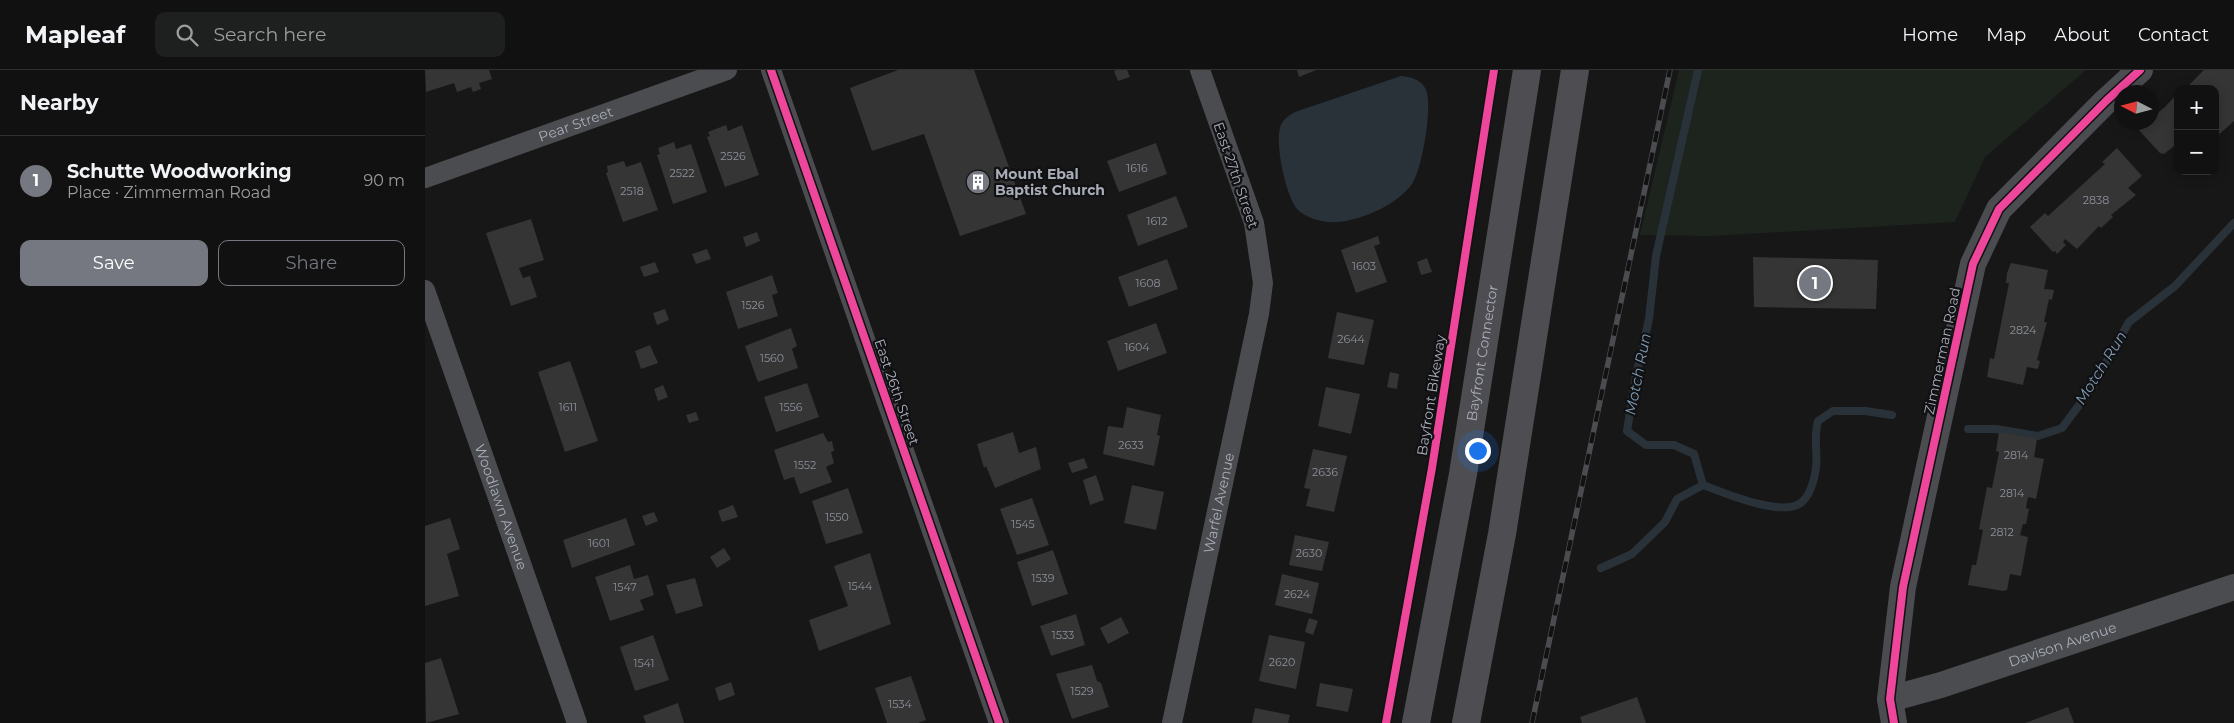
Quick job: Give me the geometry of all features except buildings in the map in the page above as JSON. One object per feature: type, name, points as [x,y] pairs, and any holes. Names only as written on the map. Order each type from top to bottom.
[{"type":"highway","name":"Bayfront Connector","points":[[1416,723],[1463,474],[1527,70]]},
{"type":"highway","points":[[1466,723],[1503,524],[1575,70]]},
{"type":"street","name":"Pear Street","points":[[425,178],[727,70]]},
{"type":"street","name":"East 26th Street","points":[[771,70],[999,723]]},
{"type":"street","name":"East 27th Street","points":[[1200,70],[1254,223],[1263,282]]},
{"type":"street","name":"Zimmerman Road","points":[[1892,711],[1903,587],[1973,264],[1999,209],[2105,102],[2140,70]]},
{"type":"street","name":"Warfel Avenue","points":[[1172,723],[1259,314],[1263,282]]},
{"type":"street","name":"Woodlawn Avenue","points":[[425,290],[577,723]]},
{"type":"street","name":"Davison Avenue","points":[[1892,711],[1941,685],[2234,587]]},
{"type":"shaded area","points":[[1679,70],[2086,70],[1985,157],[1955,222],[1711,236],[1640,235]]},
{"type":"shaded area","points":[[1401,76],[1419,81],[1426,90],[1428,98],[1423,152],[1416,177],[1412,184],[1388,205],[1367,215],[1346,221],[1326,222],[1310,217],[1297,209],[1285,182],[1280,157],[1279,136],[1284,120],[1295,112]]},
{"type":"waterway","name":"Motch Run","points":[[1698,70],[1656,256],[1649,319],[1635,381],[1627,431],[1646,445],[1674,445],[1694,454],[1703,485]]},
{"type":"waterway","name":"Motch Run","points":[[1968,429],[1996,429],[2038,436],[2062,428],[2091,389],[2129,322],[2175,286],[2234,223]]},
{"type":"waterway","name":"Motch Run","points":[[1703,485],[1737,498],[1765,505],[1790,507],[1799,504],[1809,493],[1814,477],[1818,421],[1833,411],[1865,411],[1892,415]]},
{"type":"waterway","points":[[1601,568],[1632,554],[1665,522],[1677,499],[1703,485]]},
{"type":"railway","points":[[1532,723],[1670,70]]},
{"type":"cycle path","points":[[771,70],[999,723]]},
{"type":"cycle path","name":"Bayfront Bikeway","points":[[1386,723],[1432,468],[1494,70]]},
{"type":"cycle path","points":[[1894,723],[1890,699],[1903,587],[1973,264],[1999,209],[2106,101],[2140,70]]},
{"type":"place","name":"Mount Ebal Baptist Church","points":[[978,182]]},
{"type":"place","name":"Schutte Woodworking","points":[[1815,283]]}]
